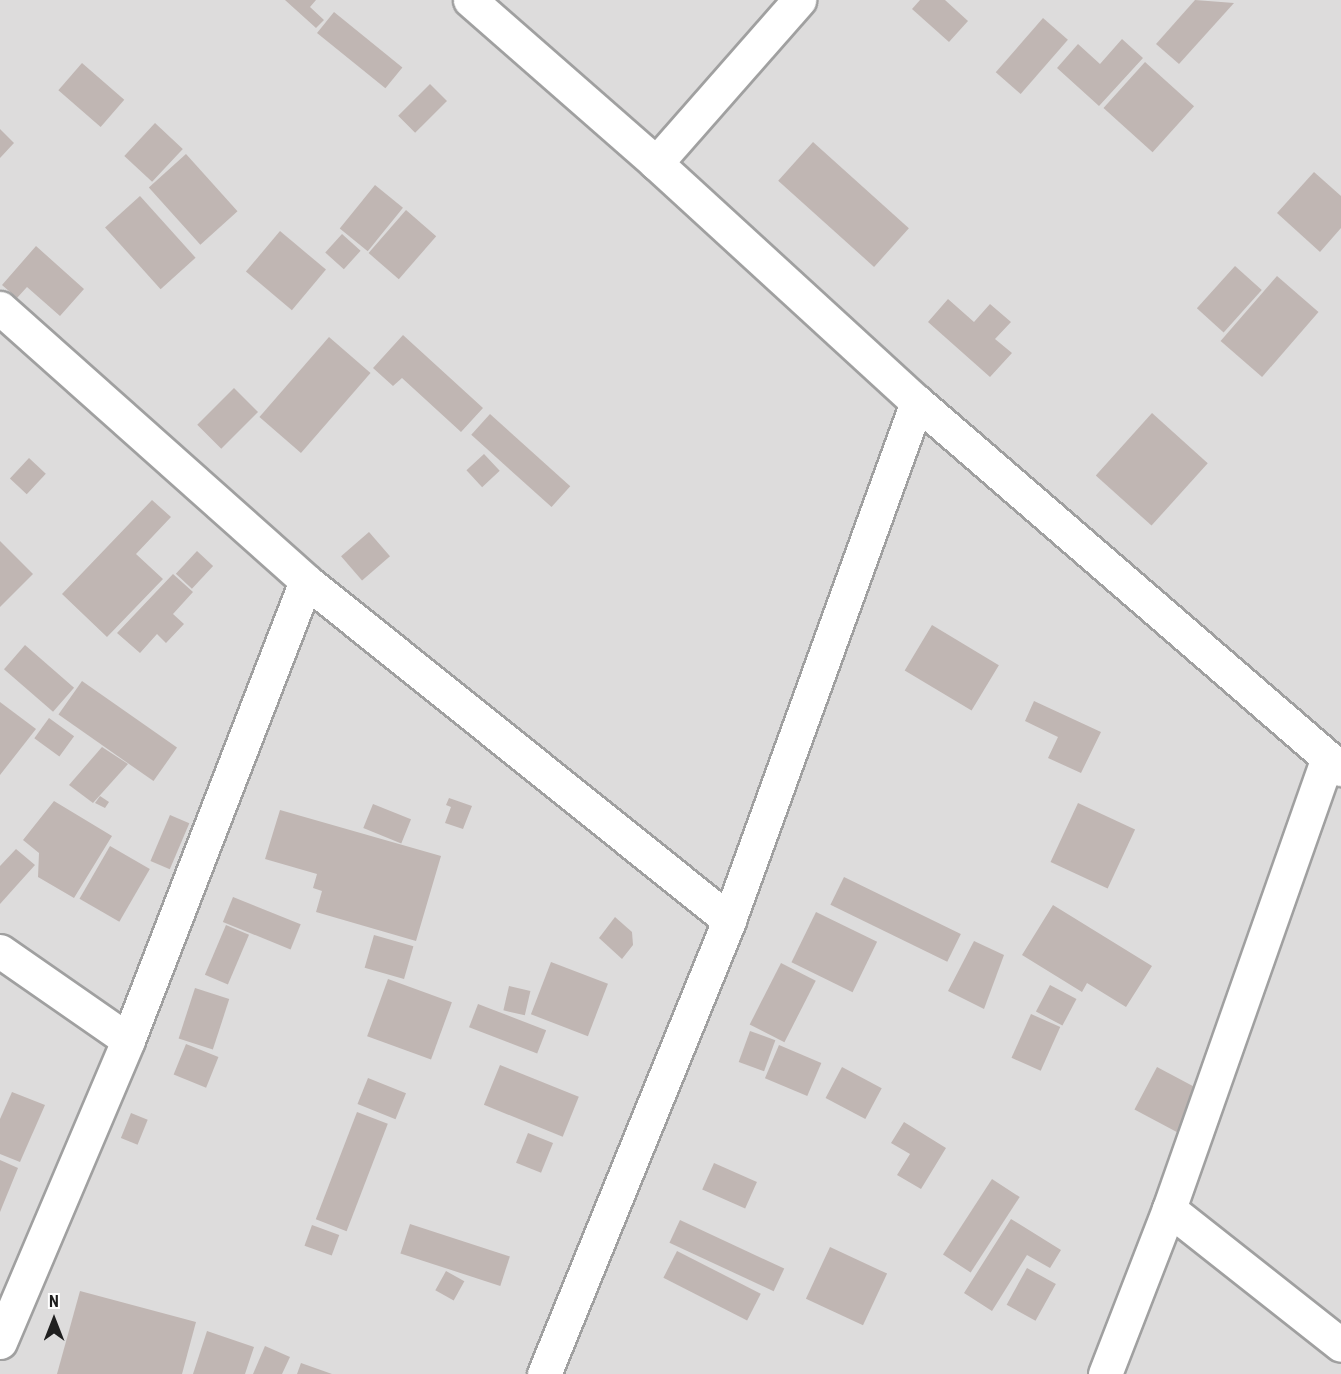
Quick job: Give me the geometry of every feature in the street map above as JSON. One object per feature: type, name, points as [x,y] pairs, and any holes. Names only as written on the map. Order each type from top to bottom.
[{"type":"street","points":[[470,0],[656,163],[917,402],[1335,763],[1105,1374]]},
{"type":"street","points":[[656,163],[800,0]]},
{"type":"street","points":[[0,308],[306,581],[729,920]]},
{"type":"street","points":[[544,1374],[729,920],[917,402]]},
{"type":"street","points":[[0,1342],[128,1040],[306,581]]},
{"type":"street","points":[[0,951],[128,1040]]},
{"type":"street","points":[[1169,1209],[1341,1345]]},
{"type":"shaded area","points":[[0,0],[1341,0],[1341,1374],[0,1374]]},
{"type":"building","points":[[285,0],[316,0],[310,7],[324,20],[316,28]]},
{"type":"building","points":[[920,0],[945,0],[968,21],[949,42],[912,9]]},
{"type":"building","points":[[1195,0],[1234,3],[1179,64],[1156,44]]},
{"type":"building","points":[[334,12],[402,67],[385,88],[317,33]]},
{"type":"building","points":[[1043,18],[1068,40],[1021,94],[996,72]]},
{"type":"building","points":[[1122,39],[1143,58],[1099,106],[1057,68],[1078,44],[1100,64]]},
{"type":"building","points":[[1145,62],[1194,106],[1153,152],[1104,108]]},
{"type":"building","points":[[82,63],[124,100],[101,127],[58,90]]},
{"type":"building","points":[[430,84],[447,101],[415,133],[398,116]]},
{"type":"building","points":[[155,123],[183,149],[152,182],[124,156]]},
{"type":"building","points":[[0,129],[14,143],[0,158]]},
{"type":"building","points":[[813,142],[909,228],[874,267],[778,181]]},
{"type":"building","points":[[186,154],[238,211],[200,245],[149,187]]},
{"type":"building","points":[[1314,172],[1341,196],[1341,228],[1320,252],[1277,213]]},
{"type":"building","points":[[375,185],[403,208],[368,251],[340,229]]},
{"type":"building","points":[[140,196],[196,258],[161,289],[105,227]]},
{"type":"building","points":[[406,210],[436,236],[399,279],[369,253]]},
{"type":"building","points":[[280,231],[326,270],[292,310],[246,272]]},
{"type":"building","points":[[342,234],[361,251],[344,269],[325,253]]},
{"type":"building","points":[[36,246],[84,289],[60,316],[27,287],[17,298],[2,285]]},
{"type":"building","points":[[1235,266],[1262,290],[1224,332],[1197,308]]},
{"type":"building","points":[[1277,276],[1319,312],[1262,377],[1221,341]]},
{"type":"building","points":[[948,299],[974,322],[990,304],[1011,322],[995,339],[1012,353],[990,377],[928,322]]},
{"type":"building","points":[[403,335],[483,408],[461,432],[402,378],[393,386],[373,368]]},
{"type":"building","points":[[329,337],[371,373],[301,453],[259,417]]},
{"type":"building","points":[[234,388],[258,412],[221,449],[197,425]]},
{"type":"building","points":[[1152,413],[1208,463],[1152,526],[1096,475]]},
{"type":"building","points":[[490,414],[570,486],[552,507],[471,435]]},
{"type":"building","points":[[484,454],[500,471],[482,487],[466,470]]},
{"type":"building","points":[[29,458],[46,474],[27,494],[10,478]]},
{"type":"building","points":[[152,500],[171,517],[136,554],[163,579],[107,637],[62,594]]},
{"type":"building","points":[[369,532],[390,556],[362,580],[341,556]]},
{"type":"building","points":[[0,541],[33,574],[0,607]]},
{"type":"building","points":[[197,551],[213,566],[192,589],[176,574]]},
{"type":"building","points":[[173,574],[193,592],[173,614],[184,624],[166,643],[157,634],[140,653],[117,633]]},
{"type":"building","points":[[932,625],[999,665],[972,711],[905,670]]},
{"type":"building","points":[[25,645],[74,688],[53,712],[4,669]]},
{"type":"building","points":[[82,681],[177,748],[154,781],[58,715]]},
{"type":"building","points":[[1034,701],[1101,732],[1081,773],[1048,758],[1058,737],[1025,721]]},
{"type":"building","points":[[0,702],[36,729],[0,775]]},
{"type":"building","points":[[49,718],[74,736],[59,756],[34,738]]},
{"type":"building","points":[[102,747],[128,764],[93,803],[69,785]]},
{"type":"building","points":[[100,796],[109,802],[105,808],[95,803]]},
{"type":"building","points":[[449,798],[472,806],[463,829],[445,823],[451,807],[446,805]]},
{"type":"building","points":[[54,801],[112,836],[74,898],[38,877],[39,853],[23,840]]},
{"type":"building","points":[[1078,803],[1135,830],[1108,889],[1051,862]]},
{"type":"building","points":[[373,804],[411,819],[401,843],[363,828]]},
{"type":"building","points":[[280,810],[441,856],[416,941],[316,912],[322,891],[313,888],[317,874],[265,859]]},
{"type":"building","points":[[170,815],[189,823],[170,869],[150,861]]},
{"type":"building","points":[[110,846],[150,869],[119,922],[80,899]]},
{"type":"building","points":[[16,849],[35,865],[0,904],[0,866]]},
{"type":"building","points":[[844,877],[961,934],[947,962],[830,905]]},
{"type":"building","points":[[233,897],[301,924],[291,949],[223,922]]},
{"type":"building","points":[[1053,905],[1152,966],[1126,1007],[1087,983],[1082,992],[1022,955]]},
{"type":"building","points":[[816,912],[877,942],[853,992],[791,962]]},
{"type":"building","points":[[615,917],[632,932],[633,945],[622,959],[599,938]]},
{"type":"building","points":[[226,925],[249,935],[228,984],[205,975]]},
{"type":"building","points":[[374,935],[413,946],[404,979],[365,968]]},
{"type":"building","points":[[974,941],[1004,955],[984,1009],[948,991]]},
{"type":"building","points":[[551,962],[608,984],[588,1036],[531,1014]]},
{"type":"building","points":[[781,963],[816,981],[784,1042],[750,1024]]},
{"type":"building","points":[[388,979],[452,1002],[431,1060],[367,1036]]},
{"type":"building","points":[[1050,985],[1076,999],[1062,1026],[1036,1011]]},
{"type":"building","points":[[509,986],[530,991],[525,1015],[503,1010]]},
{"type":"building","points":[[195,988],[229,999],[213,1050],[179,1038]]},
{"type":"building","points":[[478,1004],[546,1030],[537,1054],[469,1027]]},
{"type":"building","points":[[1031,1014],[1060,1027],[1041,1071],[1011,1058]]},
{"type":"building","points":[[750,1031],[775,1040],[764,1071],[739,1062]]},
{"type":"building","points":[[186,1044],[218,1057],[206,1088],[174,1075]]},
{"type":"building","points":[[779,1045],[821,1063],[807,1096],[765,1078]]},
{"type":"building","points":[[500,1065],[579,1097],[563,1137],[484,1105]]},
{"type":"building","points":[[842,1067],[882,1088],[865,1119],[826,1098]]},
{"type":"building","points":[[1157,1067],[1200,1090],[1178,1132],[1134,1109]]},
{"type":"building","points":[[368,1078],[406,1093],[396,1119],[358,1104]]},
{"type":"building","points":[[12,1092],[45,1105],[20,1162],[0,1154],[0,1119]]},
{"type":"building","points":[[357,1112],[388,1124],[347,1231],[316,1219]]},
{"type":"building","points":[[131,1113],[148,1120],[138,1145],[121,1138]]},
{"type":"building","points":[[904,1122],[946,1148],[921,1189],[897,1175],[910,1154],[891,1143]]},
{"type":"building","points":[[528,1133],[553,1143],[541,1173],[516,1163]]},
{"type":"building","points":[[0,1160],[18,1168],[0,1212]]},
{"type":"building","points":[[714,1163],[757,1182],[745,1209],[702,1189]]},
{"type":"building","points":[[992,1179],[1020,1197],[971,1272],[943,1254]]},
{"type":"building","points":[[1011,1219],[1061,1250],[1050,1268],[1027,1255],[992,1311],[964,1293]]},
{"type":"building","points":[[680,1220],[784,1269],[774,1291],[669,1243]]},
{"type":"building","points":[[410,1224],[510,1256],[500,1286],[400,1253]]},
{"type":"building","points":[[312,1225],[339,1235],[332,1256],[304,1246]]},
{"type":"building","points":[[830,1247],[887,1274],[863,1325],[806,1299]]},
{"type":"building","points":[[677,1251],[761,1294],[747,1320],[663,1278]]},
{"type":"building","points":[[1027,1268],[1056,1284],[1036,1321],[1007,1305]]},
{"type":"building","points":[[446,1271],[464,1281],[454,1300],[435,1290]]},
{"type":"building","points":[[80,1291],[196,1322],[182,1374],[57,1374]]},
{"type":"building","points":[[207,1331],[254,1347],[245,1374],[193,1374]]},
{"type":"building","points":[[265,1346],[290,1357],[282,1374],[253,1374]]},
{"type":"building","points":[[301,1363],[332,1374],[297,1374]]}]
